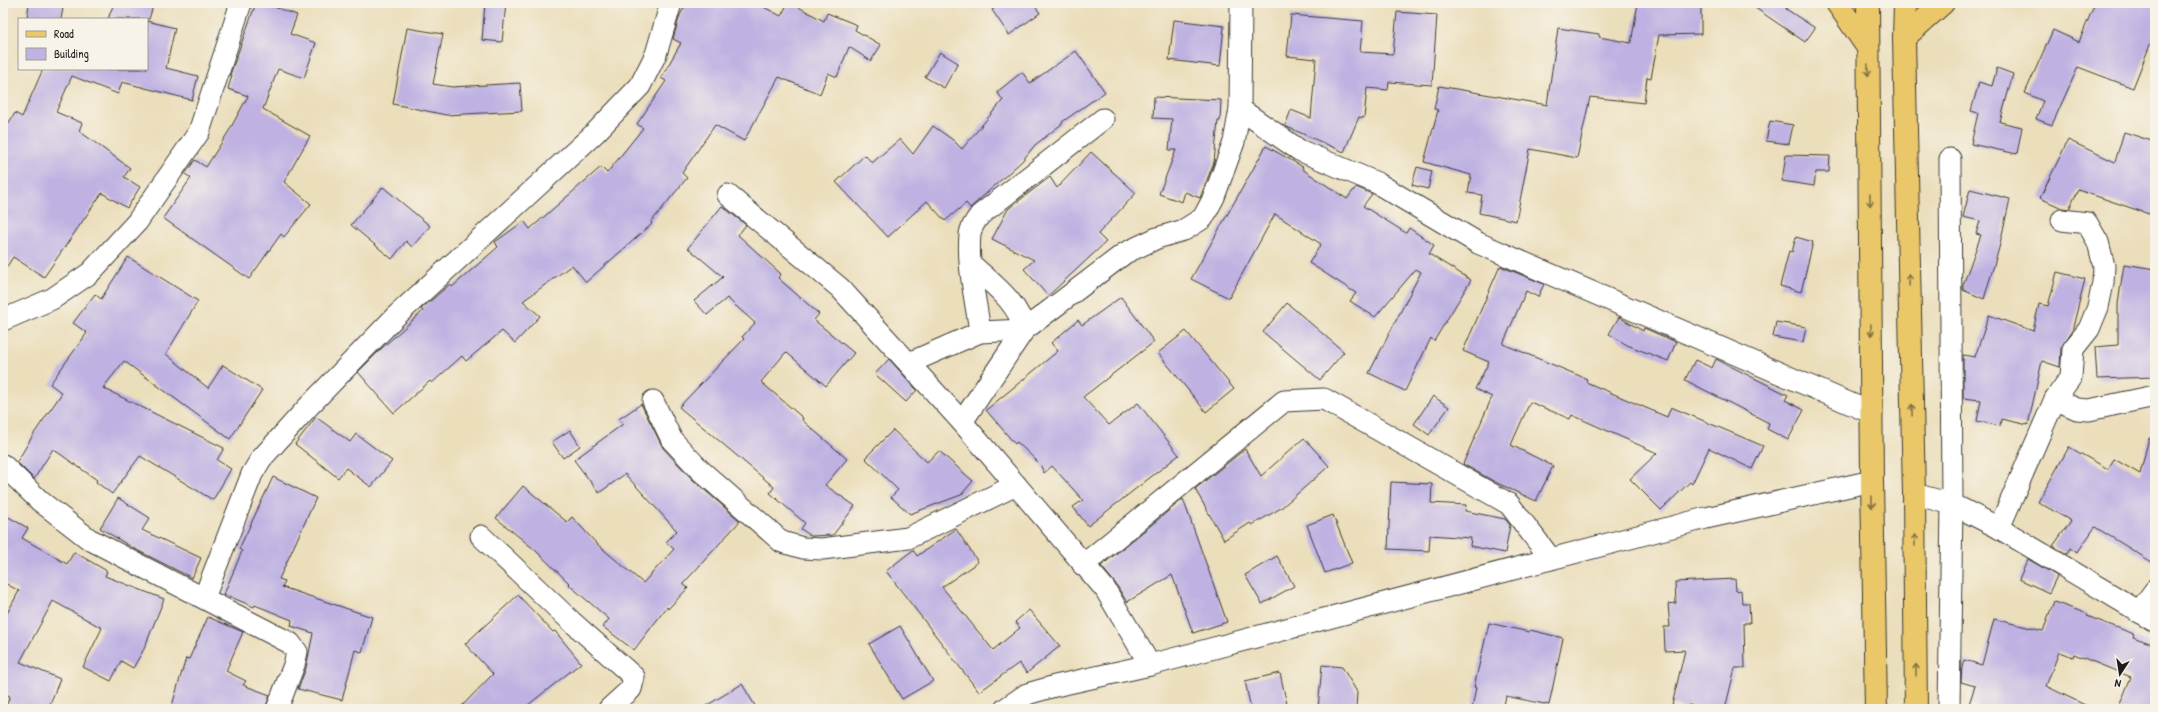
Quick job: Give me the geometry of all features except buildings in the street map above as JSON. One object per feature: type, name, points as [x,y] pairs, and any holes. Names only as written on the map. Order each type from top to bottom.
[{"type":"main road","points":[[1837,3],[1868,48]]},
{"type":"main road","points":[[1868,3],[1872,481],[1876,709]]},
{"type":"main road","points":[[1905,3],[1904,38],[1914,494],[1916,709]]},
{"type":"main road","points":[[1904,38],[1943,3]]},
{"type":"street","points":[[3,320],[52,299],[90,273],[136,222],[199,132],[241,3]]},
{"type":"street","points":[[204,598],[252,474],[261,459],[308,407],[395,317],[595,133],[640,86],[656,54],[671,3]]},
{"type":"street","points":[[962,422],[1024,330],[1125,253],[1157,238],[1184,230],[1203,218],[1214,197],[1234,142],[1240,109],[1241,3]]},
{"type":"street","points":[[1240,109],[1300,150],[1377,183],[1478,243],[1872,413]]},
{"type":"street","points":[[980,332],[971,264],[970,233],[980,215],[1103,119]]},
{"type":"street","points":[[1949,709],[1952,504],[1950,159]]},
{"type":"street","points":[[728,195],[840,288],[962,422],[1105,589],[1150,665]]},
{"type":"street","points":[[1999,528],[2055,399],[2071,377],[2073,349],[2089,329],[2098,307],[2104,277],[2104,266],[2098,242],[2087,223],[2062,220]]},
{"type":"street","points":[[971,264],[1014,306],[1022,319],[1024,330]]},
{"type":"street","points":[[909,363],[980,332],[1024,330]]},
{"type":"street","points":[[2055,399],[2077,409],[2089,410],[2155,396]]},
{"type":"street","points":[[1083,565],[1284,401],[1324,399],[1509,504],[1551,559]]},
{"type":"street","points":[[653,401],[672,440],[700,470],[782,542],[803,548],[822,549],[908,538],[1016,485]]},
{"type":"street","points":[[3,465],[40,501],[89,539],[290,643],[297,652],[294,665],[278,709]]},
{"type":"street","points":[[1005,709],[1026,694],[1150,665],[1706,518],[1872,481]]},
{"type":"street","points":[[1914,494],[1952,504],[1999,528],[2147,616],[2155,590]]},
{"type":"street","points":[[481,536],[571,621],[634,677],[631,689],[609,709]]}]
